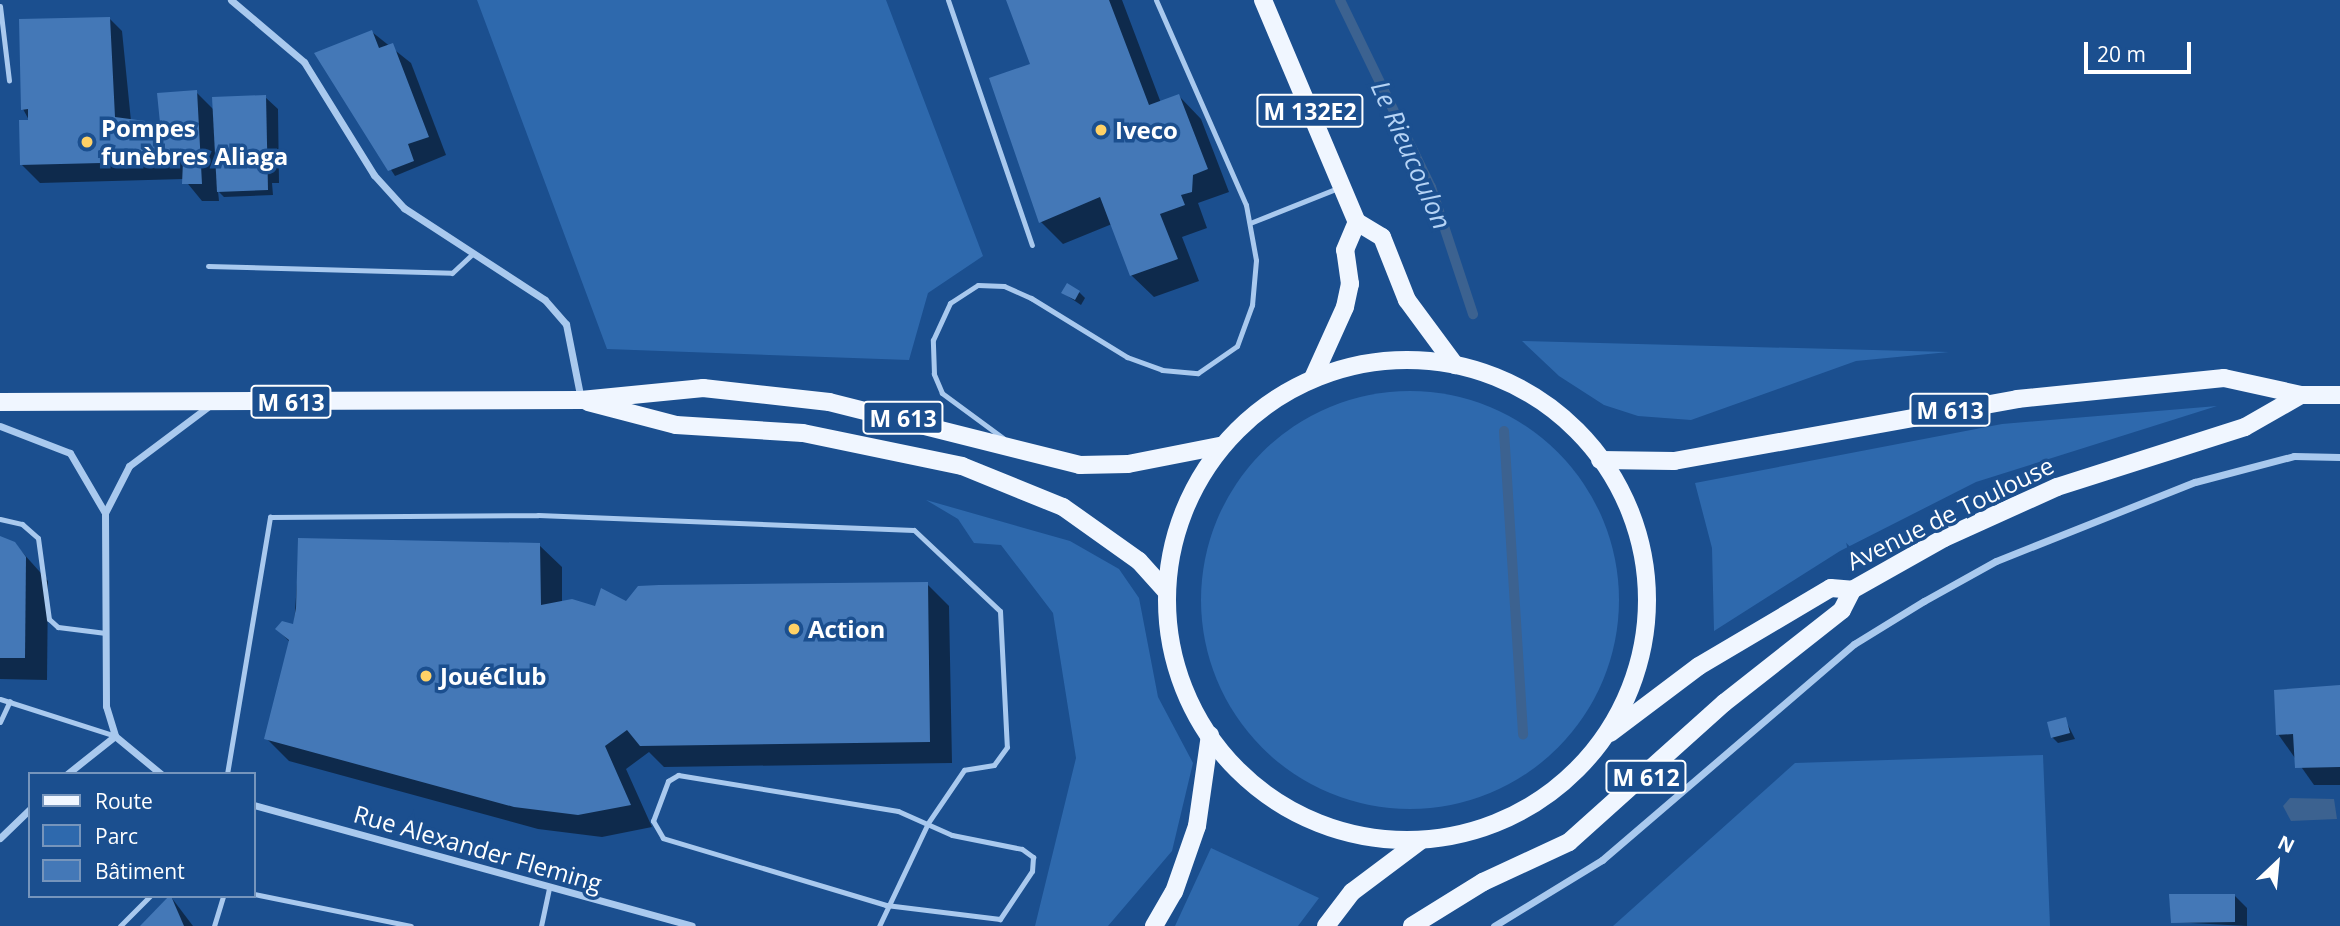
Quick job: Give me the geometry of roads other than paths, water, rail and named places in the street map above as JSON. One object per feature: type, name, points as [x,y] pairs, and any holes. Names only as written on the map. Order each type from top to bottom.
[{"type":"main road","name":"M 132E2","points":[[1263,0],[1357,222],[1381,237],[1407,300],[1455,365]]},
{"type":"main road","points":[[1313,378],[1345,307],[1350,284],[1345,250],[1357,222]]},
{"type":"main road","points":[[1383,361],[1455,365],[1537,398],[1600,460],[1637,535],[1647,618],[1641,659],[1607,735],[1557,789],[1526,810],[1492,826],[1420,841],[1350,833],[1285,807],[1231,763],[1210,735],[1176,659],[1166,591],[1181,514],[1220,446],[1262,407],[1313,378],[1383,361]]},
{"type":"main road","name":"Avenue de Toulouse","points":[[1600,460],[1674,461],[2017,399],[2224,378],[2301,395],[2340,395]]},
{"type":"main road","name":"M 613","points":[[0,402],[581,400],[702,388],[829,402],[1080,465],[1128,464],[1220,446]]},
{"type":"main road","name":"Avenue de Toulouse","points":[[1607,735],[1699,666],[1831,588],[1852,590],[1944,538],[2057,486],[2245,427],[2301,395]]},
{"type":"main road","name":"M 613","points":[[581,400],[676,425],[803,433],[962,466],[1063,507],[1139,561],[1166,591]]},
{"type":"main road","name":"M 612","points":[[1412,926],[1483,882],[1569,842],[1724,703],[1842,610],[1852,590]]},
{"type":"main road","points":[[1154,926],[1174,892],[1197,826],[1210,735]]},
{"type":"main road","points":[[1326,926],[1352,892],[1420,841]]},
{"type":"street","points":[[231,0],[304,62],[374,175],[404,208],[471,255],[545,300],[566,324],[581,400]]},
{"type":"street","points":[[159,772],[115,736],[106,706],[105,513],[129,466],[159,437],[215,402]]},
{"type":"street","points":[[0,426],[69,453],[105,513]]},
{"type":"street","points":[[1494,926],[1602,860],[1854,644],[1996,561],[2195,482],[2294,456],[2340,457]]},
{"type":"street","points":[[70,772],[115,736]]},
{"type":"street","name":"Rue Alexander Fleming","points":[[256,806],[549,889],[692,926]]},
{"type":"street","points":[[0,838],[28,811]]},
{"type":"lane","points":[[948,0],[1032,245]]},
{"type":"lane","points":[[1033,455],[942,393],[933,340],[950,303],[978,285],[1004,286],[1127,357],[1162,370],[1198,373],[1237,346],[1252,305],[1256,260],[1250,223],[1156,0]]},
{"type":"lane","points":[[0,6],[9,80]]},
{"type":"lane","points":[[1250,223],[1342,186]]},
{"type":"lane","points":[[208,266],[452,273],[471,255]]},
{"type":"lane","points":[[227,772],[270,517],[538,515],[904,529],[922,534],[1000,611],[1003,759],[964,770],[928,823],[886,905],[879,926]]},
{"type":"lane","points":[[0,519],[22,524],[38,538],[50,619],[58,627],[106,633]]},
{"type":"lane","points":[[0,699],[115,736]]},
{"type":"lane","points":[[0,722],[10,701]]},
{"type":"lane","points":[[678,775],[836,798],[928,823],[1022,849],[1033,857],[1032,871],[1000,919],[886,905],[663,838],[653,821],[668,781],[678,775]]},
{"type":"lane","points":[[541,926],[549,889]]},
{"type":"lane","points":[[256,894],[411,926]]},
{"type":"lane","points":[[120,926],[148,898]]},
{"type":"lane","points":[[214,926],[222,898]]},
{"type":"waterway","name":"Le Rieucoulon","points":[[1340,0],[1431,187],[1473,314]]},
{"type":"waterway","name":"Le Rieucoulon","points":[[1504,431],[1523,734]]},
{"type":"place","name":"Iveco","points":[[1101,130]]},
{"type":"place","name":"Pompes funèbres Aliaga","points":[[87,142]]},
{"type":"place","name":"Action","points":[[794,629]]},
{"type":"place","name":"JouéClub","points":[[426,676]]}]
